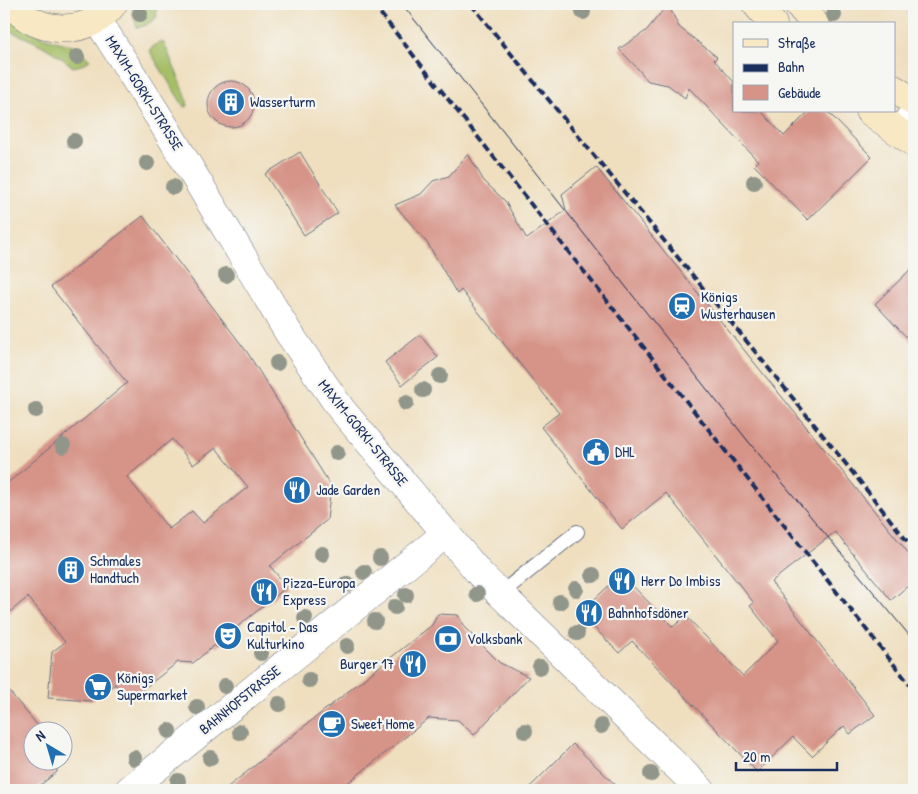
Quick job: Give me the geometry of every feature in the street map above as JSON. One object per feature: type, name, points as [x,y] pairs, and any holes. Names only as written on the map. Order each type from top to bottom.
[{"type":"main road","points":[[12,4],[31,21],[47,27],[65,29],[82,26],[105,11]]},
{"type":"main road","points":[[756,4],[771,22]]},
{"type":"main road","points":[[798,4],[814,22]]},
{"type":"main road","points":[[896,90],[914,102]]},
{"type":"main road","points":[[871,112],[910,129]]},
{"type":"street","name":"MAXIM-GORKI-STRASSE","points":[[105,11],[173,139],[288,332],[319,378],[444,535],[500,594],[701,790]]},
{"type":"street","name":"BAHNHOFSTRASSE","points":[[129,790],[444,535]]},
{"type":"lane","points":[[500,594],[577,532]]},
{"type":"green space","points":[[133,4],[155,4],[157,17],[146,25],[137,28],[132,12]]},
{"type":"green space","points":[[4,15],[45,38],[77,47],[90,60],[82,65],[73,67],[40,45],[4,29]]},
{"type":"green space","points":[[159,42],[164,43],[185,93],[188,106],[184,107],[149,50]]},
{"type":"building","points":[[668,4],[679,27],[717,57],[714,60],[733,81],[733,112],[762,112],[784,136],[808,112],[828,112],[872,157],[808,220],[754,165],[758,161],[689,88],[685,98],[668,85],[648,81],[619,49],[646,31]]},
{"type":"building","name":"Wasserturm","points":[[231,81],[244,85],[250,91],[254,104],[250,117],[244,123],[231,127],[218,123],[212,117],[208,104],[212,91],[218,85]]},
{"type":"building","points":[[300,152],[338,213],[304,235],[265,174]]},
{"type":"building","points":[[468,154],[484,181],[505,201],[527,239],[566,210],[562,194],[596,167],[914,560],[914,581],[891,600],[835,532],[771,582],[875,715],[850,734],[844,726],[812,756],[793,737],[757,772],[632,641],[619,653],[580,613],[621,574],[673,627],[686,616],[743,676],[778,641],[750,606],[754,603],[666,493],[622,529],[541,427],[559,413],[461,290],[457,294],[428,244],[395,205],[421,194],[433,181],[449,176]]},
{"type":"building","points":[[143,216],[247,352],[331,486],[327,520],[270,566],[287,587],[237,627],[240,630],[217,648],[215,645],[193,663],[178,662],[128,701],[115,684],[92,701],[48,698],[52,652],[65,642],[28,597],[4,617],[4,486],[127,383],[51,287]],"holes":[[[172,439],[193,465],[216,448],[248,487],[203,523],[192,511],[169,529],[127,477]]]},
{"type":"building","points":[[914,266],[914,345],[875,304]]},
{"type":"building","points":[[420,335],[438,357],[402,385],[385,362]]},
{"type":"building","points":[[438,614],[458,615],[464,627],[500,663],[529,677],[474,735],[458,720],[429,718],[339,790],[224,790],[432,625]]},
{"type":"building","points":[[4,685],[35,722],[22,722],[22,772],[57,772],[34,790],[4,790]]},
{"type":"building","points":[[573,744],[621,790],[527,790]]},
{"type":"tram line","points":[[402,4],[748,441],[914,641]]},
{"type":"railway","points":[[373,4],[914,690]]},
{"type":"railway","points":[[471,4],[805,413],[914,550]]},
{"type":"place","name":"Wasserturm","points":[[231,102]]},
{"type":"place","name":"Königs Wusterhausen","points":[[682,306]]},
{"type":"place","name":"DHL","points":[[596,452]]},
{"type":"place","name":"Jade Garden","points":[[297,490]]},
{"type":"place","name":"Schmales Handtuch","points":[[71,570]]},
{"type":"place","name":"Herr Do Imbiss","points":[[622,581]]},
{"type":"place","name":"Pizza-Europa Express","points":[[264,592]]},
{"type":"place","name":"Bahnhofsdöner","points":[[589,613]]},
{"type":"place","name":"Capitol - Das Kulturkino","points":[[228,636]]},
{"type":"place","name":"Volksbank","points":[[448,639]]},
{"type":"place","name":"Burger 17","points":[[413,664]]},
{"type":"place","name":"Königs Supermarket","points":[[98,687]]},
{"type":"place","name":"Sweet Home","points":[[332,724]]}]
